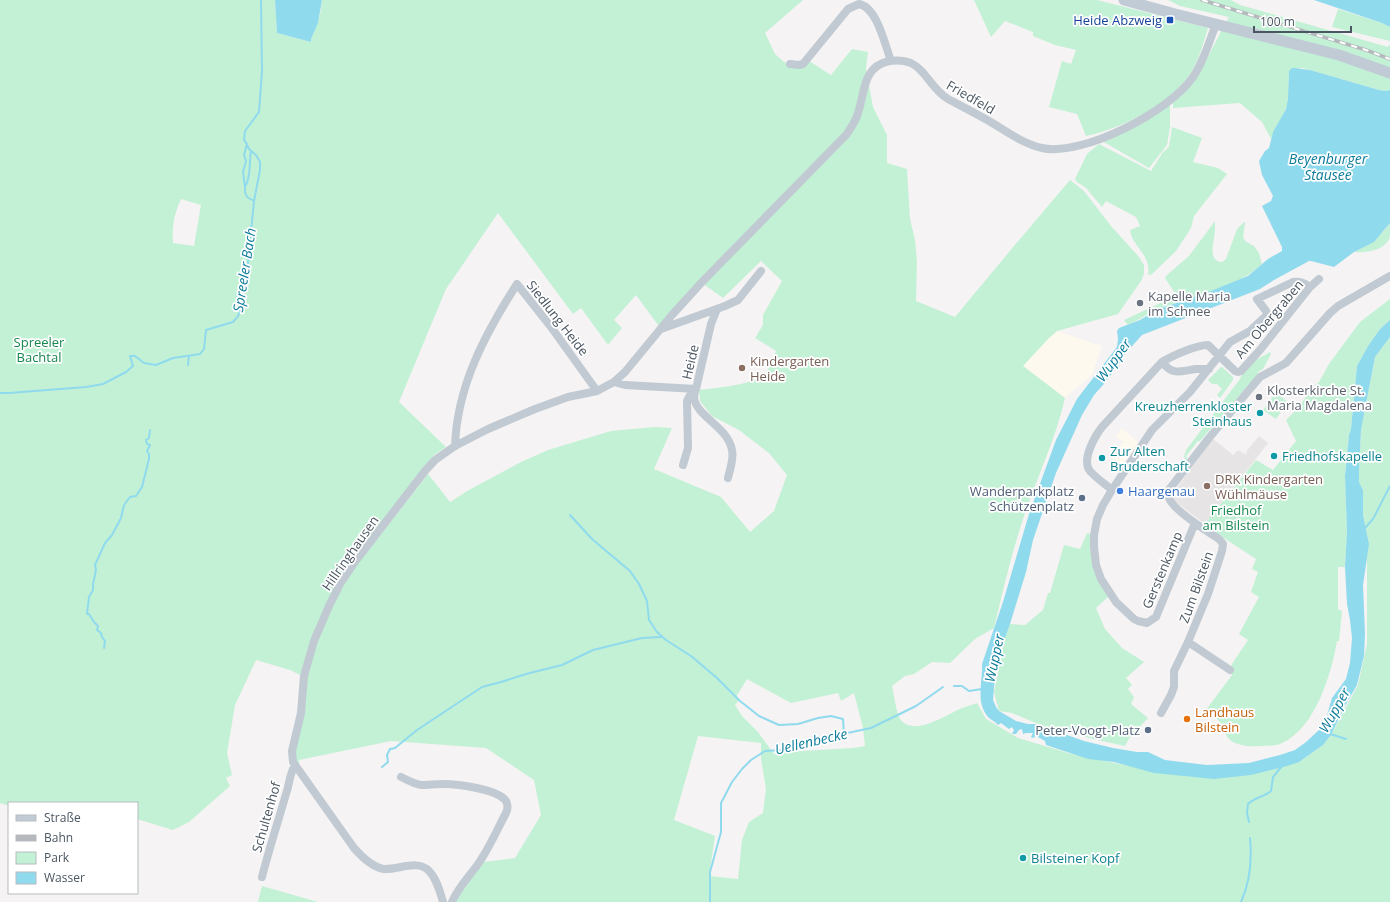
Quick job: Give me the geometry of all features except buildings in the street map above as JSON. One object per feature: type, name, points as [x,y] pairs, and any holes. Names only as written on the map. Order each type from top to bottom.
[{"type":"main road","points":[[1124,0],[1339,55],[1390,73]]},
{"type":"street","points":[[455,446],[488,429],[535,409],[568,397],[597,391],[614,382],[635,360],[702,282],[846,135],[857,116],[868,76],[880,64],[891,61],[877,21],[866,6],[859,4],[848,9],[803,64],[799,66],[790,64]]},
{"type":"street","name":"Friedfeld","points":[[891,61],[898,60],[911,63],[922,72],[936,90],[944,97],[986,119],[1023,142],[1042,148],[1062,150],[1081,145],[1120,130],[1144,118],[1176,96],[1186,86],[1199,67],[1216,24]]},
{"type":"street","points":[[661,329],[738,300],[761,271]]},
{"type":"street","name":"Zum Bilstein","points":[[1161,713],[1174,688],[1174,671],[1208,594],[1223,544],[1219,539],[1171,503],[1168,494],[1170,489],[1209,438],[1260,377],[1286,363],[1338,306],[1390,276]]},
{"type":"street","name":"Am Obergraben","points":[[1219,355],[1235,371],[1241,371],[1319,279]]},
{"type":"street","points":[[1219,355],[1210,346],[1205,345],[1168,358],[1162,362],[1102,427],[1090,450],[1087,462],[1090,470],[1112,490],[1152,430],[1190,392],[1230,342],[1250,331],[1267,316],[1266,311],[1257,299],[1298,281],[1310,288]]},
{"type":"street","name":"Siedlung Heide","points":[[455,446],[456,428],[460,409],[473,363],[492,324],[517,284],[551,327],[597,391]]},
{"type":"street","name":"Heide","points":[[614,382],[624,385],[696,389],[711,324],[717,309]]},
{"type":"street","points":[[1162,362],[1166,368],[1172,371],[1179,372],[1195,369],[1209,369]]},
{"type":"street","points":[[683,465],[688,448],[687,401],[690,394],[696,389]]},
{"type":"street","points":[[696,389],[694,396],[700,409],[704,415],[724,433],[732,450],[732,462],[728,478]]},
{"type":"street","name":"Hillringhausen","points":[[295,765],[293,762],[292,751],[301,713],[304,676],[314,641],[334,596],[354,563],[425,471],[436,460],[455,446]]},
{"type":"street","name":"Gerstenkamp","points":[[1112,490],[1097,519],[1094,535],[1096,565],[1100,580],[1116,602],[1138,622],[1147,623],[1156,617],[1195,522]]},
{"type":"street","name":"Zum Bilstein","points":[[1188,642],[1230,670]]},
{"type":"street","points":[[295,765],[361,856],[374,865],[384,868],[415,866],[427,870],[437,885],[443,902]]},
{"type":"street","name":"Schultenhof","points":[[262,877],[270,842],[287,792],[290,774],[295,765]]},
{"type":"street","points":[[401,777],[421,785],[444,784],[489,792],[501,797],[507,804],[508,808],[506,814],[482,859],[468,876],[452,902]]},
{"type":"shaded area","points":[[1057,331],[1102,345],[1092,375],[1065,398],[1023,366]]},
{"type":"shaded area","points":[[1122,428],[1140,444],[1119,467],[1111,459],[1123,442],[1116,436]]},
{"type":"shaded area","name":"DRK Kindergarten Wühlmäuse","points":[[1259,436],[1268,443],[1205,524],[1173,500],[1174,492],[1213,439],[1233,455],[1238,450],[1246,455],[1246,452]]},
{"type":"green space","name":"Spreeler Bachtal","points":[[0,0],[275,0],[277,33],[311,42],[320,15],[322,0],[803,0],[765,33],[775,54],[790,67],[809,61],[831,75],[852,49],[868,52],[866,69],[873,107],[887,135],[887,163],[907,169],[910,219],[915,240],[917,261],[916,301],[955,317],[1070,180],[1084,191],[1111,226],[1139,257],[1144,265],[1144,274],[1141,281],[1118,314],[1057,331],[1023,366],[1065,398],[1057,428],[1020,527],[994,628],[975,639],[950,663],[932,662],[914,674],[905,676],[892,686],[896,708],[900,719],[906,724],[913,726],[931,723],[962,708],[977,703],[986,719],[1018,738],[1075,755],[1164,773],[1299,762],[1323,745],[1331,735],[1358,685],[1367,644],[1367,556],[1369,544],[1363,515],[1363,490],[1359,482],[1361,430],[1375,357],[1390,337],[1390,902],[455,902],[483,862],[515,858],[541,815],[534,780],[486,748],[391,741],[299,760],[299,767],[296,762],[294,751],[307,674],[318,641],[332,607],[343,585],[357,565],[428,474],[450,502],[521,462],[548,450],[611,431],[654,427],[672,428],[654,469],[721,497],[750,532],[774,511],[787,475],[769,453],[739,430],[712,416],[700,401],[699,390],[753,381],[765,374],[771,363],[776,351],[755,338],[763,325],[763,315],[782,281],[761,261],[723,298],[702,283],[661,329],[636,295],[614,320],[622,328],[608,345],[581,308],[573,314],[498,213],[446,289],[399,402],[446,447],[434,455],[423,468],[351,562],[302,676],[290,670],[256,660],[235,705],[227,753],[232,775],[226,778],[230,786],[189,822],[173,830],[138,819],[138,802],[8,802],[8,806],[0,803]],"holes":[[[181,199],[201,205],[194,246],[173,243],[174,220]],[[747,679],[791,703],[838,693],[841,701],[854,693],[863,728],[865,746],[774,754],[758,732],[742,716],[735,705],[739,700],[736,697]],[[698,736],[761,743],[761,759],[766,789],[763,813],[749,822],[742,840],[738,879],[709,876],[715,836],[674,820]]]},
{"type":"green space","points":[[974,0],[1097,0],[1208,28],[1193,69],[1183,83],[1165,100],[1132,120],[1107,130],[1086,136],[1077,114],[1049,107],[1062,61],[1071,64],[1076,50],[1055,45],[1033,36],[1033,32],[1005,21],[991,37]]},
{"type":"green space","points":[[1168,0],[1231,0],[1240,5],[1388,47],[1390,44],[1390,90],[1379,90],[1303,68],[1289,71],[1287,104],[1271,139],[1262,122],[1240,103],[1173,108],[1173,103],[1191,84],[1205,63],[1229,17],[1180,6]]},
{"type":"green space","points":[[1338,9],[1390,27],[1390,41],[1332,27]]},
{"type":"green space","points":[[1170,105],[1170,127],[1167,145],[1149,168],[1102,141]]},
{"type":"green space","points":[[1172,127],[1202,138],[1193,162],[1218,168],[1227,174],[1194,216],[1191,228],[1176,251],[1152,274],[1148,275],[1145,256],[1134,241],[1130,230],[1140,226],[1136,217],[1106,201],[1102,207],[1086,188],[1075,179],[1087,154],[1099,144],[1151,171],[1163,152],[1169,147]]},
{"type":"green space","points":[[1215,221],[1212,250],[1214,258],[1217,261],[1222,262],[1226,259],[1237,229],[1244,222],[1243,237],[1245,241],[1254,246],[1259,253],[1262,264],[1252,272],[1228,286],[1161,308],[1128,325],[1124,320],[1177,296],[1165,278],[1189,256]]},
{"type":"green space","points":[[1390,223],[1390,236],[1384,245],[1375,250],[1354,252],[1374,240]]},
{"type":"green space","name":"Friedhof am Bilstein","points":[[1390,299],[1390,320],[1380,329],[1368,346],[1357,366],[1345,476],[1347,532],[1345,567],[1338,567],[1338,609],[1342,611],[1339,641],[1337,641],[1335,654],[1326,683],[1313,713],[1304,726],[1294,736],[1282,743],[1272,746],[1240,745],[1227,737],[1221,724],[1206,710],[1232,675],[1230,667],[1248,640],[1239,634],[1259,597],[1251,592],[1258,572],[1252,569],[1256,559],[1204,525],[1256,460],[1273,470],[1296,441],[1286,420],[1298,408],[1312,388],[1319,382],[1329,364],[1360,322]]},
{"type":"green space","points":[[1270,352],[1271,354],[1263,369],[1258,372],[1258,374],[1200,441],[1198,441],[1186,456],[1188,460],[1186,460],[1184,457],[1186,450],[1240,379],[1245,369],[1252,362]]},
{"type":"green space","points":[[1221,367],[1233,377],[1233,380],[1220,398],[1217,395],[1222,389],[1217,384],[1212,384],[1208,380]]},
{"type":"green space","points":[[1276,393],[1288,402],[1276,419],[1263,410]]},
{"type":"green space","points":[[1087,533],[1091,534],[1108,597],[1096,608],[1105,629],[1122,648],[1144,662],[1126,678],[1132,685],[1128,689],[1134,697],[1131,704],[1148,718],[1130,737],[1125,746],[1069,732],[1058,732],[1012,713],[999,711],[994,692],[1004,640],[1010,624],[1025,625],[1043,610],[1048,593],[1050,593],[1064,545],[1080,549]]},
{"type":"green space","points":[[262,886],[318,902],[258,902]]},
{"type":"water","points":[[275,0],[322,0],[318,23],[311,42],[277,33]]},
{"type":"water","points":[[1314,0],[1390,0],[1390,27],[1382,23]]},
{"type":"water","name":"Beyenburger Stausee","points":[[1292,68],[1310,70],[1379,90],[1390,90],[1390,223],[1374,242],[1354,252],[1334,267],[1309,261],[1260,289],[1142,335],[1125,354],[1118,366],[1094,395],[1082,415],[1056,473],[1033,540],[1026,572],[996,663],[993,700],[999,711],[1016,721],[1036,724],[1084,741],[1113,748],[1137,752],[1148,752],[1165,760],[1207,765],[1249,763],[1280,755],[1295,750],[1319,730],[1326,719],[1332,698],[1346,679],[1350,663],[1352,638],[1347,604],[1345,567],[1347,532],[1345,476],[1357,366],[1368,346],[1380,329],[1390,320],[1390,337],[1375,357],[1361,430],[1359,482],[1363,490],[1363,515],[1369,544],[1363,585],[1365,634],[1364,656],[1357,685],[1331,735],[1323,745],[1299,762],[1251,775],[1214,779],[1154,773],[1114,762],[1088,759],[1046,745],[1045,741],[1036,736],[1033,738],[1031,737],[1033,733],[1023,734],[1022,729],[1016,734],[1012,734],[1014,730],[1012,727],[1009,729],[1001,723],[998,725],[988,717],[984,711],[980,691],[982,664],[1003,602],[1029,514],[1056,440],[1077,399],[1117,347],[1117,331],[1119,328],[1140,320],[1159,309],[1211,291],[1248,276],[1268,259],[1282,251],[1282,247],[1262,206],[1271,201],[1273,196],[1262,175],[1259,161],[1265,151],[1269,148],[1273,132],[1286,109],[1288,99],[1289,71]]},
{"type":"waterway","name":"Spreeler Bach","points":[[0,393],[86,387],[103,384],[126,372],[133,366],[130,356],[135,356],[144,363],[156,365],[173,358],[200,354],[204,349],[206,330],[233,322],[238,316],[241,309],[237,296],[248,263],[254,201],[260,170],[260,162],[256,155],[249,149],[244,139],[245,131],[259,112],[262,71],[261,0]]},
{"type":"waterway","points":[[247,144],[244,155],[246,161],[243,172],[245,192],[247,197],[254,201]]},
{"type":"waterway","points":[[246,185],[248,181],[251,151]]},
{"type":"waterway","points":[[188,365],[189,356]]},
{"type":"waterway","points":[[104,648],[105,641],[101,633],[97,630],[98,626],[89,614],[87,614],[89,597],[93,590],[96,570],[95,565],[105,543],[112,535],[121,518],[124,505],[130,497],[136,496],[142,487],[149,459],[149,454],[147,451],[150,445],[147,444],[146,440],[149,438],[150,430]]},
{"type":"waterway","name":"Wupper","points":[[1364,529],[1373,519],[1390,486]]},
{"type":"waterway","points":[[570,515],[592,539],[630,571],[639,584],[647,601],[649,620],[657,632],[666,640],[691,656],[717,678],[740,701],[759,716],[779,725],[798,724],[831,716],[843,719],[844,734]]},
{"type":"waterway","points":[[382,767],[388,762],[387,755],[390,749],[395,748],[417,730],[482,687],[562,665],[593,650],[642,638],[661,637]]},
{"type":"waterway","name":"Uellenbecke","points":[[954,686],[962,686],[969,691],[982,689]]},
{"type":"waterway","name":"Uellenbecke","points":[[710,902],[710,872],[721,832],[721,803],[732,782],[751,760],[765,751],[783,750],[790,743],[824,738],[871,728],[916,706],[943,687]]},
{"type":"waterway","points":[[1330,734],[1346,739]]},
{"type":"waterway","points":[[1249,822],[1247,813],[1248,804],[1271,791],[1273,777],[1282,766]]},
{"type":"waterway","points":[[1241,902],[1250,870],[1250,838]]},
{"type":"railway","points":[[1202,0],[1366,50],[1390,59]]},
{"type":"place","name":"Heide Abzweig","points":[[1170,20]]},
{"type":"place","name":"Kapelle Maria im Schnee","points":[[1140,303]]},
{"type":"place","name":"Kindergarten Heide","points":[[742,368]]},
{"type":"place","name":"Klosterkirche St. Maria Magdalena","points":[[1259,397]]},
{"type":"place","name":"Kreuzherrenkloster Steinhaus","points":[[1260,413]]},
{"type":"place","name":"Friedhofskapelle","points":[[1274,456]]},
{"type":"place","name":"Zur Alten Bruderschaft","points":[[1102,458]]},
{"type":"place","name":"DRK Kindergarten Wühlmäuse","points":[[1207,486]]},
{"type":"place","name":"Haargenau","points":[[1120,491]]},
{"type":"place","name":"Wanderparkplatz Schützenplatz","points":[[1082,498]]},
{"type":"place","name":"Landhaus Bilstein","points":[[1187,719]]},
{"type":"place","name":"Peter-Voogt-Platz","points":[[1148,730]]},
{"type":"place","name":"Bilsteiner Kopf","points":[[1023,858]]}]
